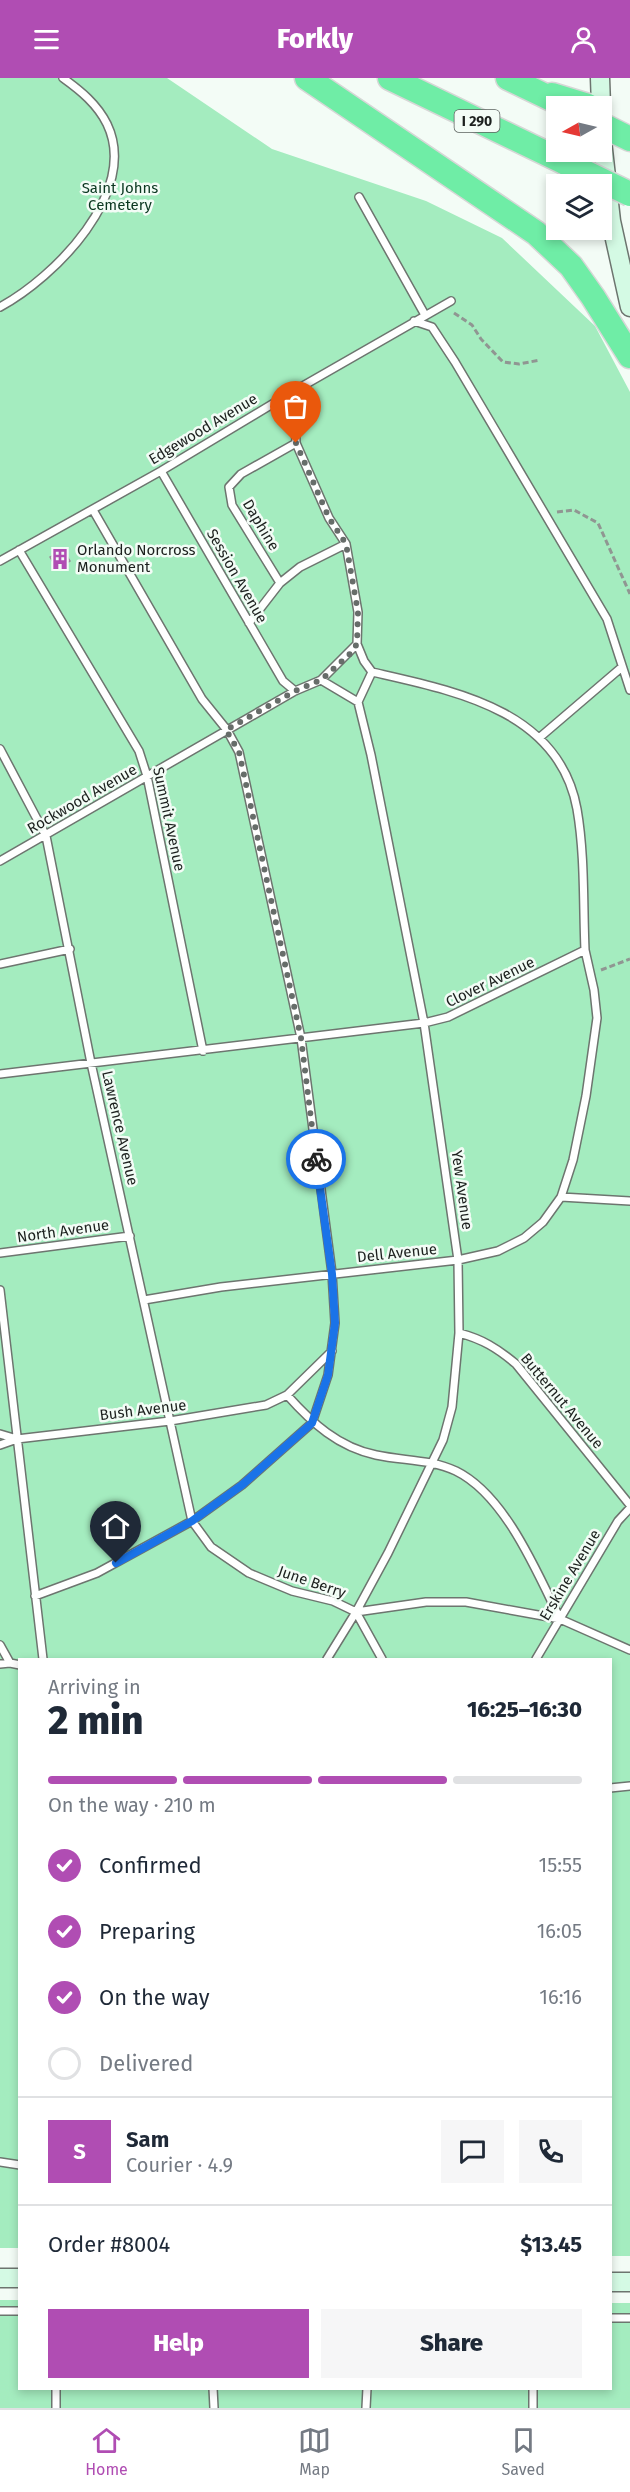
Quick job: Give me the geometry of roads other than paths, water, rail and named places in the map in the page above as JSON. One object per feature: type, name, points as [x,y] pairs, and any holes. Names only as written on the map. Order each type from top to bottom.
[{"type":"highway","points":[[307,78],[536,233],[571,266],[630,356]]},
{"type":"highway","name":"I 290","points":[[390,78],[630,194]]},
{"type":"highway","points":[[508,78],[548,96]]},
{"type":"highway","points":[[612,114],[630,120]]},
{"type":"highway","points":[[612,130],[630,139]]},
{"type":"main road","points":[[600,78],[600,96]]},
{"type":"main road","points":[[604,162],[611,221],[630,307]]},
{"type":"main road","points":[[0,2278],[18,2278]]},
{"type":"main road","points":[[612,2282],[630,2282]]},
{"type":"lane","points":[[0,307],[41,280],[69,252],[98,213],[110,188],[114,166],[113,144],[108,125],[94,102],[63,78]]},
{"type":"lane","points":[[359,197],[425,315]]},
{"type":"lane","name":"Edgewood Avenue","points":[[2,560],[161,471],[294,390],[451,301]]},
{"type":"lane","points":[[414,321],[432,327],[545,513],[607,619],[630,690]]},
{"type":"lane","points":[[294,390],[296,443],[329,518],[346,544],[358,612],[357,644],[364,661],[372,672],[445,688],[491,705],[531,729],[550,750],[568,779],[577,808],[581,843],[585,950]]},
{"type":"lane","name":"Daphine","points":[[280,582],[232,505],[229,487],[241,474],[296,443]]},
{"type":"lane","name":"Session Avenue","points":[[161,471],[283,681],[295,691]]},
{"type":"lane","points":[[35,1596],[97,1573],[192,1521],[242,1485],[312,1423],[328,1375],[335,1323],[332,1274],[301,1038],[239,752],[226,730],[202,699],[93,510]]},
{"type":"lane","points":[[249,623],[280,582],[300,567],[346,544]]},
{"type":"lane","points":[[0,550],[2,560]]},
{"type":"lane","name":"Summit Avenue","points":[[19,550],[139,751],[147,777],[203,1051]]},
{"type":"lane","name":"Rockwood Avenue","points":[[0,861],[295,691],[321,680],[349,655],[357,644]]},
{"type":"lane","points":[[539,738],[622,667]]},
{"type":"lane","points":[[321,680],[358,702],[372,672]]},
{"type":"lane","name":"Yew Avenue","points":[[328,1658],[356,1612],[434,1462],[443,1440],[452,1407],[459,1333],[458,1260],[424,1023],[371,756],[358,702]]},
{"type":"lane","name":"Lawrence Avenue","points":[[1,753],[46,836],[91,1063],[192,1521]]},
{"type":"lane","points":[[0,964],[70,949]]},
{"type":"lane","name":"Clover Avenue","points":[[0,1074],[424,1023],[448,1017],[585,950]]},
{"type":"lane","name":"Dell Avenue","points":[[144,1300],[221,1287],[458,1260],[498,1251],[524,1238],[543,1222],[561,1197],[573,1160],[584,1107],[597,1018],[585,950]]},
{"type":"lane","points":[[561,1197],[630,1201]]},
{"type":"lane","name":"North Avenue","points":[[0,1253],[130,1236]]},
{"type":"lane","points":[[0,1290],[4,1354],[17,1439],[43,1658]]},
{"type":"lane","name":"Butternut Avenue","points":[[459,1333],[497,1347],[516,1364],[630,1507]]},
{"type":"lane","name":"Bush Avenue","points":[[0,1434],[17,1439],[170,1421],[266,1405],[287,1395],[332,1351]]},
{"type":"lane","points":[[287,1395],[312,1423],[346,1445],[375,1455],[434,1462],[459,1472],[484,1492],[501,1512],[523,1546],[560,1618]]},
{"type":"lane","points":[[0,1445],[17,1439]]},
{"type":"lane","name":"Erskine Avenue","points":[[537,1658],[618,1521],[630,1507]]},
{"type":"lane","name":"June Berry","points":[[192,1521],[211,1548],[249,1573],[292,1591],[333,1601],[356,1612],[381,1658]]},
{"type":"lane","points":[[356,1612],[426,1602],[466,1602],[560,1618],[630,1650]]},
{"type":"lane","points":[[0,1645],[10,1663]]},
{"type":"lane","points":[[0,1664],[18,1665]]},
{"type":"lane","points":[[612,1788],[630,1786]]},
{"type":"lane","points":[[0,2162],[18,2164]]},
{"type":"lane","points":[[0,2311],[18,2311]]},
{"type":"lane","points":[[612,2318],[630,2318]]},
{"type":"lane","points":[[56,2390],[56,2408]]},
{"type":"lane","points":[[213,2390],[214,2408]]},
{"type":"lane","points":[[366,2408],[367,2390]]},
{"type":"lane","points":[[533,2390],[533,2408]]},
{"type":"place","name":"Orlando Norcross Monument","points":[[60,559]]},
{"type":"park label","name":"Saint Johns Cemetery","points":[[120,196]]}]
